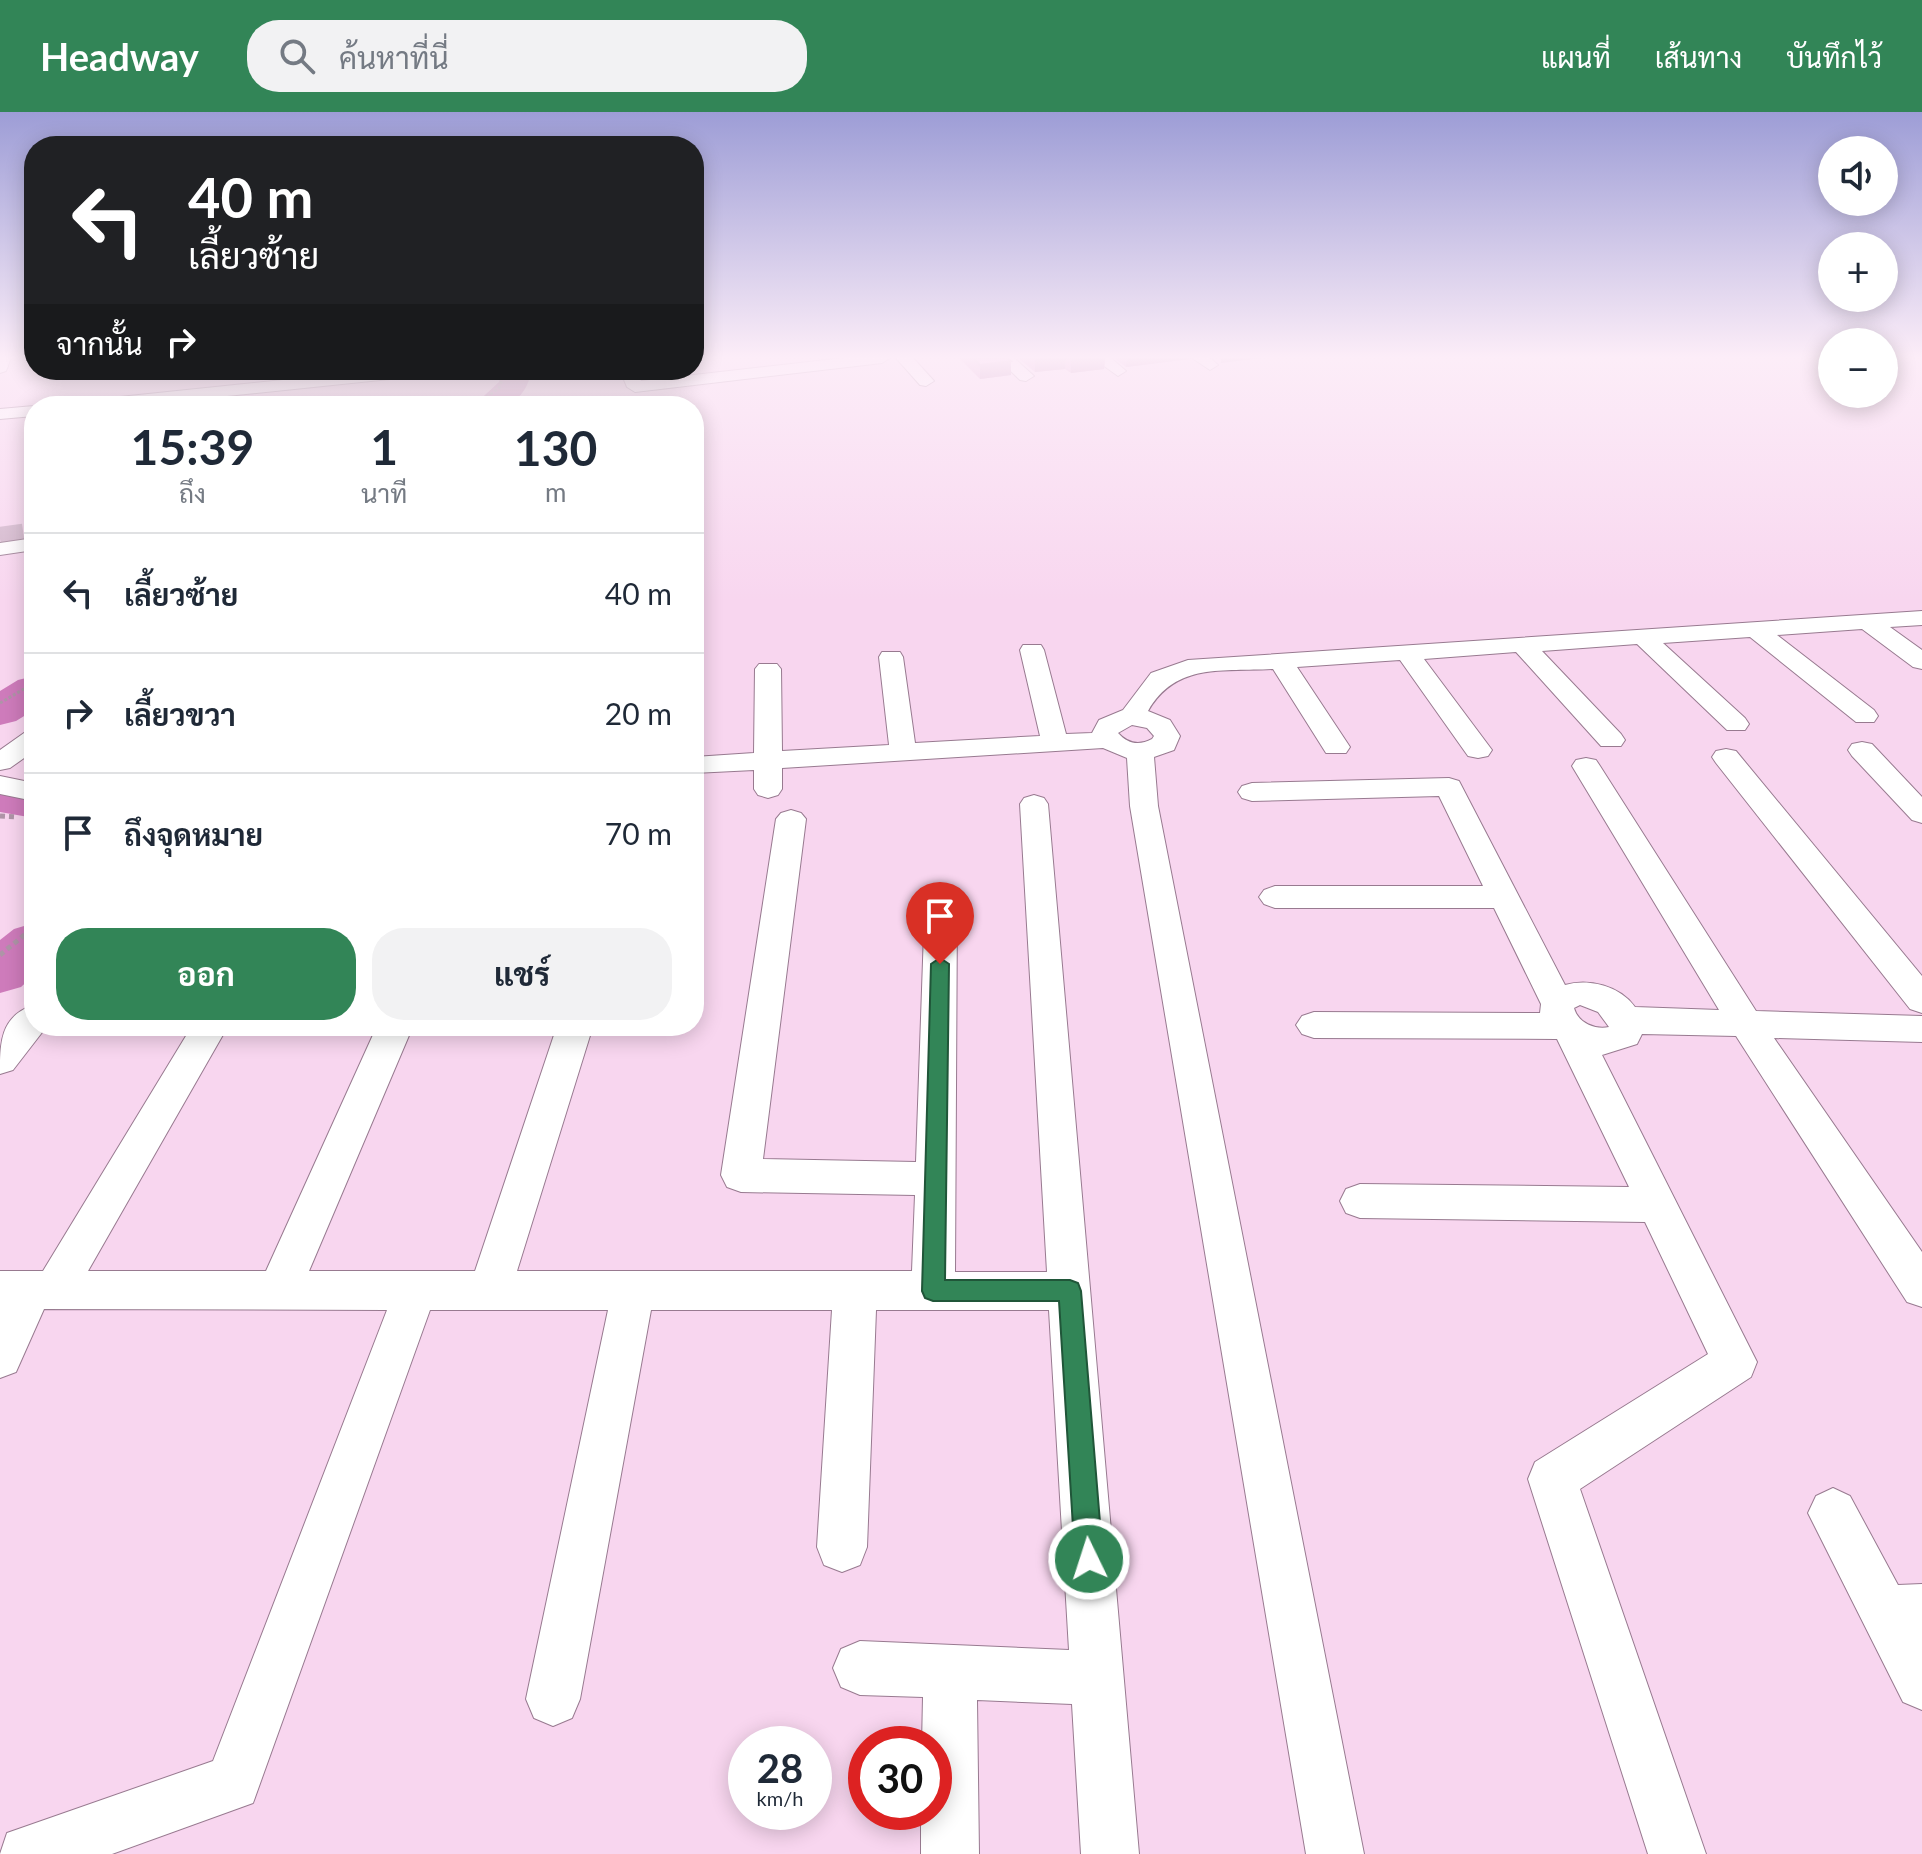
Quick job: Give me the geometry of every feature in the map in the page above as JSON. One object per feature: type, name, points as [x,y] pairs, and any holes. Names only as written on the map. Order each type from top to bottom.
[{"type":"street","points":[[0,549],[24,545]]},
{"type":"street","points":[[1335,1854],[1144,806],[1127,736],[1149,687],[1164,673],[1188,667],[1922,618]]},
{"type":"street","points":[[1867,622],[1922,662]]},
{"type":"street","points":[[1755,629],[1865,716]]},
{"type":"street","points":[[1643,637],[1736,724]]},
{"type":"street","points":[[1523,645],[1611,740]]},
{"type":"street","points":[[1032,650],[1055,744]]},
{"type":"street","points":[[1407,653],[1478,750]]},
{"type":"street","points":[[891,657],[903,752]]},
{"type":"street","points":[[1281,662],[1336,747]]},
{"type":"street","points":[[768,669],[768,789]]},
{"type":"street","points":[[704,764],[1055,744],[1127,736]]},
{"type":"street","points":[[0,762],[24,746]]},
{"type":"street","points":[[1862,750],[1922,814]]},
{"type":"street","points":[[1726,757],[1922,1000]]},
{"type":"street","points":[[1586,766],[1746,1024],[1922,1288]]},
{"type":"street","points":[[0,785],[24,790]]},
{"type":"street","points":[[1252,792],[1449,787],[1735,1362],[1552,1479],[1677,1854]]},
{"type":"street","points":[[1034,804],[1110,1854]]},
{"type":"street","points":[[791,819],[741,1175],[936,1179]]},
{"type":"street","points":[[1275,897],[1502,897]]},
{"type":"street","points":[[933,1291],[941,903]]},
{"type":"street","points":[[1314,1025],[1564,1020],[1584,1039],[1608,1043],[1624,1035],[1626,1020],[1922,1029]]},
{"type":"street","points":[[0,1060],[24,1030]]},
{"type":"street","points":[[0,1357],[29,1290],[203,1036]]},
{"type":"street","points":[[279,1290],[391,1036]]},
{"type":"street","points":[[490,1290],[572,1036]]},
{"type":"street","points":[[1360,1201],[1657,1205]]},
{"type":"street","points":[[29,1290],[1070,1291]]},
{"type":"street","points":[[28,1854],[233,1783],[416,1290]]},
{"type":"street","points":[[553,1699],[633,1291]]},
{"type":"street","points":[[842,1547],[855,1291]]},
{"type":"street","points":[[1833,1513],[1903,1611],[1922,1683]]},
{"type":"street","points":[[860,1668],[1098,1678]]},
{"type":"street","points":[[950,1672],[950,1854]]},
{"type":"path","points":[[0,703],[24,689]]},
{"type":"path","points":[[0,955],[24,935]]},
{"type":"waterway","points":[[0,711],[24,696]]},
{"type":"waterway","points":[[0,797],[24,801]]},
{"type":"waterway","points":[[0,972],[24,952]]},
{"type":"tunnel","points":[[0,539],[24,535]]},
{"type":"route","points":[[940,964],[933,1291],[1070,1291],[1089,1559]]}]
